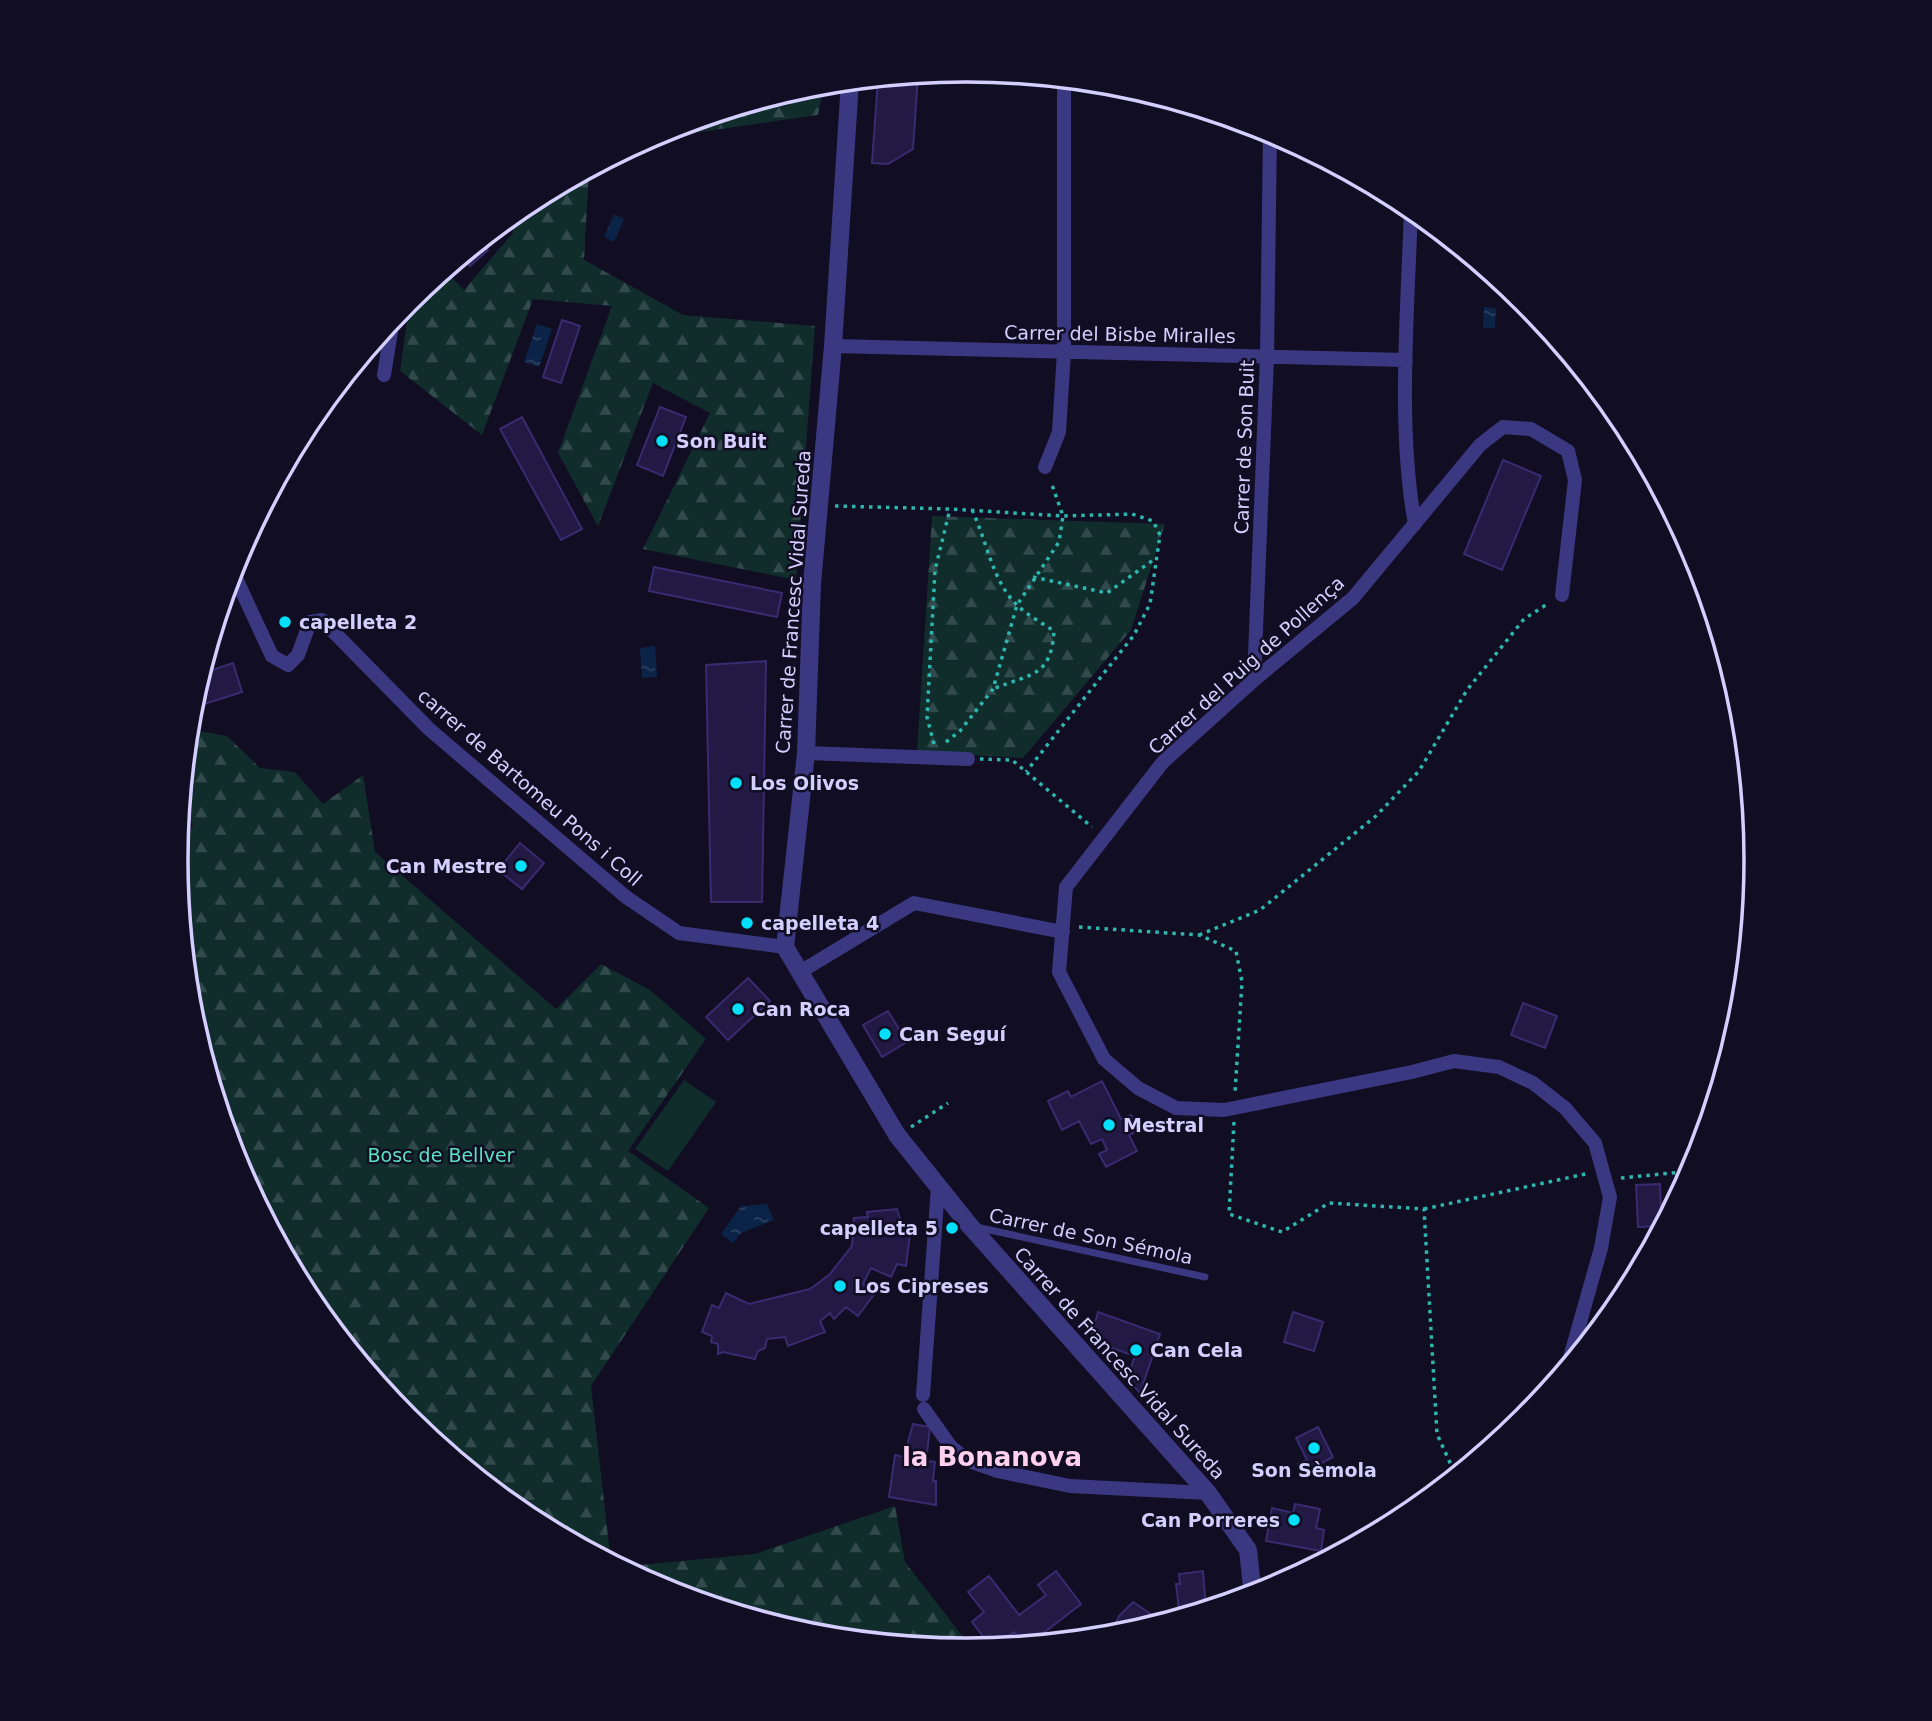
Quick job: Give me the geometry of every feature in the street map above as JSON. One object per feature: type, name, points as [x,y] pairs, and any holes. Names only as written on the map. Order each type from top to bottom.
[{"type":"street","points":[[1045,467],[1059,432],[1064,352],[1064,89]]},
{"type":"street","name":"Carrer de Francesc Vidal Sureda","points":[[849,91],[833,346],[812,584],[806,753],[785,947],[897,1135],[970,1226],[1208,1493],[1248,1550],[1252,1584]]},
{"type":"street","name":"Carrer de Son Buit","points":[[1254,680],[1267,357],[1269,143]]},
{"type":"street","points":[[1411,222],[1406,360],[1409,491],[1415,524]]},
{"type":"street","points":[[384,375],[390,337]]},
{"type":"street","name":"Carrer del Bisbe Miralles","points":[[833,346],[1406,360]]},
{"type":"street","name":"Carrer del Puig de Pollença","points":[[1562,595],[1575,480],[1568,451],[1531,429],[1503,428],[1480,445],[1353,598],[1254,680],[1163,762],[1066,887],[1059,972],[1104,1059],[1138,1088],[1176,1108],[1234,1108],[1454,1061],[1499,1067],[1533,1083],[1565,1108],[1595,1143],[1610,1197],[1581,1336]]},
{"type":"street","name":"carrer de Bartomeu Pons i Coll","points":[[239,585],[272,656],[288,665],[299,655],[310,622],[322,620],[429,729],[626,897],[679,933],[785,947]]},
{"type":"street","points":[[806,753],[968,759]]},
{"type":"street","points":[[800,972],[914,903],[1063,929]]},
{"type":"street","points":[[938,1187],[924,1402],[951,1447],[969,1461],[997,1471],[1070,1486],[1208,1493]]},
{"type":"lane","name":"Carrer de Son Sémola","points":[[970,1226],[1205,1277]]},
{"type":"path","points":[[950,509],[935,570],[927,717],[936,750],[960,731],[993,689],[1017,605],[1033,577],[1049,560],[1059,542],[1063,516],[1045,467]]},
{"type":"path","points":[[819,506],[950,509],[1063,516],[1132,514],[1153,521],[1160,535],[1150,604],[1134,635],[1026,772]]},
{"type":"path","points":[[972,510],[998,578],[1017,605],[1054,631],[1052,656],[1042,669],[993,689]]},
{"type":"path","points":[[1033,577],[1107,593],[1156,558]]},
{"type":"path","points":[[1199,935],[1260,910],[1376,816],[1419,771],[1467,690],[1524,619],[1562,595]]},
{"type":"path","points":[[968,759],[1012,760],[1105,837]]},
{"type":"path","points":[[1063,929],[1199,935],[1236,951],[1242,982],[1229,1214],[1282,1232],[1329,1203],[1424,1209],[1604,1175],[1679,1172]]},
{"type":"path","points":[[897,1135],[948,1104]]},
{"type":"path","points":[[1424,1209],[1437,1434],[1452,1468]]},
{"type":"green space","points":[[822,96],[818,115],[689,134],[765,109]]},
{"type":"green space","points":[[588,181],[584,260],[683,315],[815,326],[796,580],[643,549],[710,413],[653,383],[598,526],[558,453],[612,306],[533,299],[482,435],[400,371],[407,319],[451,277],[464,290],[513,233],[512,229],[534,213]]},
{"type":"green space","points":[[932,516],[1165,524],[1131,630],[1023,758],[917,752]]},
{"type":"green space","name":"Bosc de Bellver","points":[[199,731],[227,736],[260,768],[295,772],[323,804],[363,775],[375,852],[556,1009],[601,964],[650,990],[706,1039],[628,1151],[709,1208],[591,1386],[610,1551],[534,1508],[492,1478],[416,1411],[381,1374],[349,1334],[292,1250],[247,1158],[214,1062],[194,962],[189,911],[189,834],[193,825],[189,818],[189,810]]},
{"type":"green space","points":[[684,1080],[716,1102],[668,1171],[635,1149]]},
{"type":"green space","points":[[895,1506],[905,1562],[964,1639],[864,1632],[814,1624],[716,1597],[668,1580],[637,1565],[755,1554]]},
{"type":"water","points":[[614,214],[624,219],[614,242],[604,237]]},
{"type":"water","points":[[1484,307],[1496,308],[1495,328],[1483,328]]},
{"type":"water","points":[[537,324],[552,329],[539,367],[524,362]]},
{"type":"water","points":[[655,646],[657,677],[642,678],[640,648]]},
{"type":"water","points":[[767,1204],[774,1220],[741,1233],[733,1243],[721,1234],[741,1206]]},
{"type":"building","points":[[917,84],[913,149],[888,164],[872,163],[877,88]]},
{"type":"building","points":[[486,248],[488,250],[470,266],[468,263]]},
{"type":"building","points":[[562,320],[580,326],[561,383],[543,377]]},
{"type":"building","name":"Son Buit","points":[[660,407],[686,417],[663,476],[637,465]]},
{"type":"building","points":[[522,417],[582,529],[561,540],[500,429]]},
{"type":"building","points":[[1503,460],[1541,476],[1502,570],[1464,554]]},
{"type":"building","points":[[654,567],[782,593],[777,617],[649,591]]},
{"type":"building","name":"Los Olivos","points":[[766,661],[762,902],[711,902],[706,665]]},
{"type":"building","points":[[233,663],[242,692],[204,704],[212,670]]},
{"type":"building","name":"Can Mestre","points":[[520,843],[544,863],[522,889],[498,870]]},
{"type":"building","name":"Can Roca","points":[[748,978],[770,1001],[728,1040],[706,1017]]},
{"type":"building","points":[[1523,1003],[1557,1016],[1545,1048],[1511,1035]]},
{"type":"building","name":"Can Seguí","points":[[888,1011],[907,1042],[882,1057],[863,1025]]},
{"type":"building","name":"Mestral","points":[[1102,1081],[1121,1119],[1131,1115],[1139,1130],[1129,1135],[1137,1151],[1106,1167],[1099,1154],[1107,1150],[1102,1139],[1091,1144],[1079,1121],[1062,1130],[1048,1101],[1068,1091],[1071,1097]]},
{"type":"building","points":[[1660,1184],[1661,1210],[1653,1226],[1638,1227],[1636,1185]]},
{"type":"building","name":"Los Cipreses","points":[[897,1209],[902,1226],[911,1227],[906,1266],[897,1264],[891,1277],[871,1268],[863,1284],[875,1293],[858,1316],[846,1307],[834,1319],[830,1313],[820,1321],[825,1332],[788,1346],[785,1337],[767,1339],[765,1348],[758,1351],[755,1359],[723,1352],[718,1354],[718,1344],[711,1342],[712,1336],[702,1332],[712,1305],[719,1308],[726,1293],[749,1304],[810,1289],[829,1275],[852,1246],[854,1218],[868,1217],[867,1212]]},
{"type":"building","name":"Can Cela","points":[[1098,1312],[1160,1334],[1140,1393],[1127,1378],[1135,1356],[1100,1344],[1103,1337],[1092,1333]]},
{"type":"building","points":[[1293,1312],[1323,1322],[1314,1351],[1284,1342]]},
{"type":"building","name":"la Bonanova","points":[[913,1424],[930,1427],[926,1461],[935,1462],[933,1481],[936,1481],[936,1505],[889,1497],[895,1455],[904,1457]]},
{"type":"building","name":"Son Sèmola","points":[[1318,1427],[1333,1457],[1303,1473],[1298,1464],[1307,1460],[1296,1438]]},
{"type":"building","name":"Can Porreres","points":[[1295,1504],[1320,1509],[1316,1528],[1324,1530],[1321,1551],[1266,1541],[1272,1508],[1293,1513]]},
{"type":"building","points":[[1056,1571],[1081,1604],[1041,1635],[1019,1637],[1014,1632],[1007,1637],[985,1638],[972,1622],[984,1612],[968,1592],[989,1576],[1019,1615],[1046,1595],[1038,1585]]},
{"type":"building","points":[[1203,1571],[1205,1600],[1179,1608],[1176,1584],[1180,1584],[1179,1574]]},
{"type":"building","points":[[1133,1602],[1153,1615],[1115,1624],[1119,1616]]},
{"type":"place","name":"Son Buit","points":[[662,441]]},
{"type":"place","name":"capelleta 2","points":[[285,622]]},
{"type":"place","name":"Los Olivos","points":[[736,783]]},
{"type":"place","name":"Can Mestre","points":[[521,866]]},
{"type":"place","name":"capelleta 4","points":[[747,923]]},
{"type":"place","name":"Can Roca","points":[[738,1009]]},
{"type":"place","name":"Can Seguí","points":[[885,1034]]},
{"type":"place","name":"Mestral","points":[[1109,1125]]},
{"type":"place","name":"capelleta 5","points":[[952,1228]]},
{"type":"place","name":"Los Cipreses","points":[[840,1286]]},
{"type":"place","name":"Can Cela","points":[[1136,1350]]},
{"type":"place","name":"Son Sèmola","points":[[1314,1448]]},
{"type":"place","name":"Can Porreres","points":[[1294,1520]]},
{"type":"district","name":"la Bonanova","points":[[992,1457]]}]
